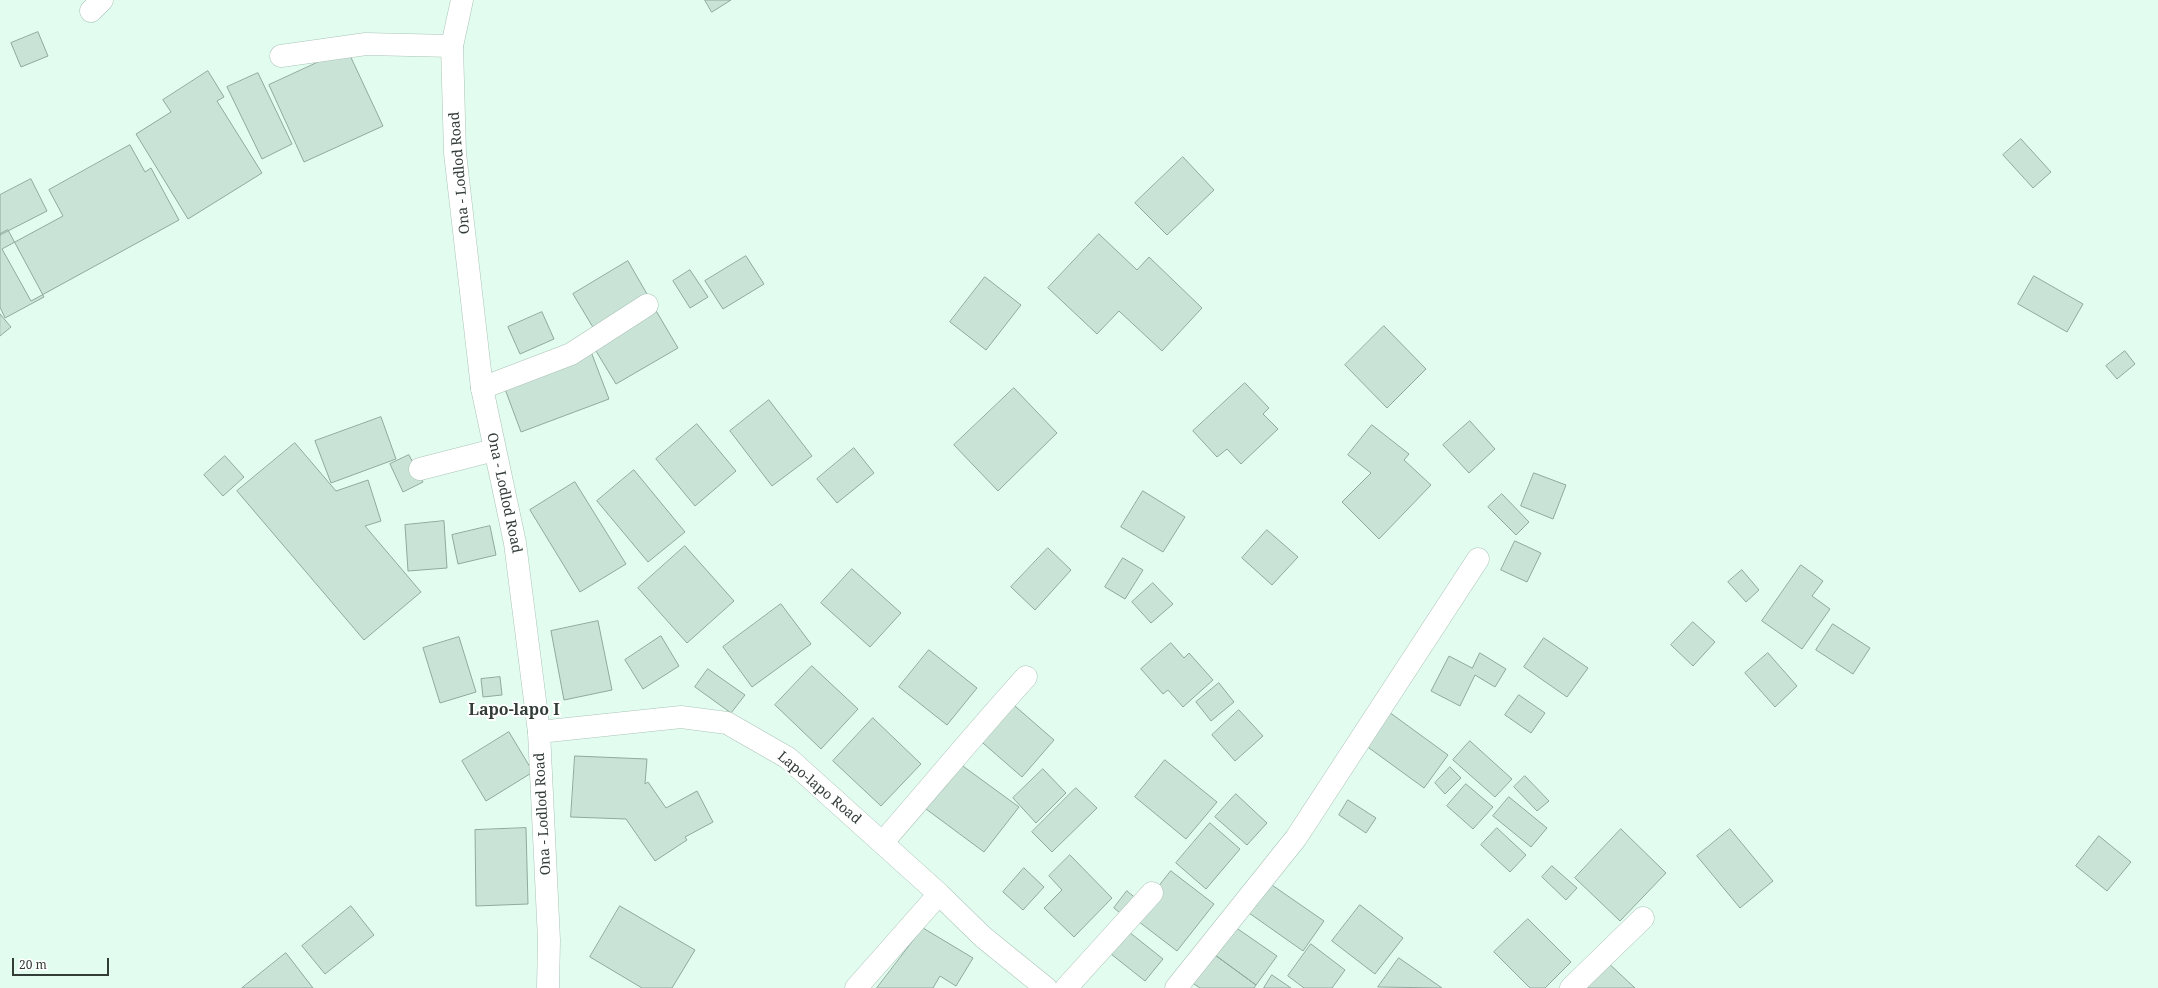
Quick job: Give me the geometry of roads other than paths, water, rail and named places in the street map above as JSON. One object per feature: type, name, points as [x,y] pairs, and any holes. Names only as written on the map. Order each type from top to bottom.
[{"type":"street","name":"Ona - Lodlod Road","points":[[462,0],[452,46],[455,153],[482,388],[494,450],[516,543],[539,732],[549,940],[548,988]]},
{"type":"street","points":[[282,56],[366,44],[452,46]]},
{"type":"street","points":[[482,388],[571,354],[647,306]]},
{"type":"street","points":[[420,469],[494,450]]},
{"type":"street","points":[[1176,988],[1296,838],[1478,559]]},
{"type":"street","points":[[882,842],[968,745],[991,715],[1026,678]]},
{"type":"street","name":"Lapo-lapo Road","points":[[539,732],[681,717],[727,723],[788,758],[939,894],[983,937],[1046,988]]},
{"type":"street","points":[[1066,988],[1152,893]]},
{"type":"street","points":[[856,988],[939,894]]},
{"type":"street","points":[[1571,988],[1643,918]]},
{"type":"district","name":"Lapo-lapo I","points":[[514,710]]}]
